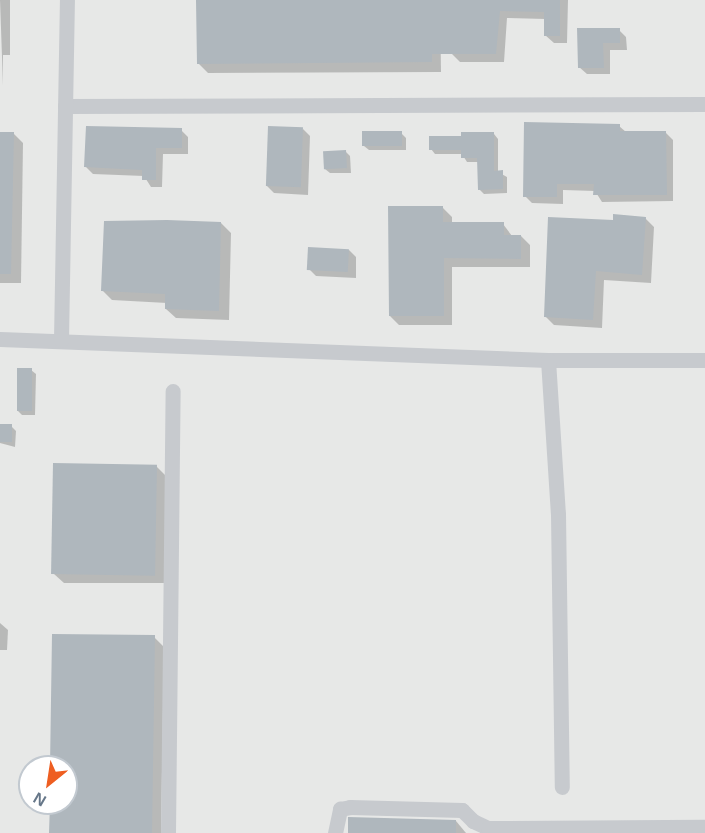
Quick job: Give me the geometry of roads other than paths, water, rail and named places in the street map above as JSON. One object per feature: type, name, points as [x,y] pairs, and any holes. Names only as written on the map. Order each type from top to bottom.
[{"type":"street","points":[[61,340],[67,0]]},
{"type":"street","points":[[65,106],[705,104]]},
{"type":"street","points":[[0,339],[548,360],[705,360]]},
{"type":"street","points":[[548,360],[558,514],[562,787]]},
{"type":"street","points":[[168,833],[173,391]]},
{"type":"street","points":[[335,833],[339,809],[350,807],[462,810],[473,821],[488,828],[705,827]]}]
